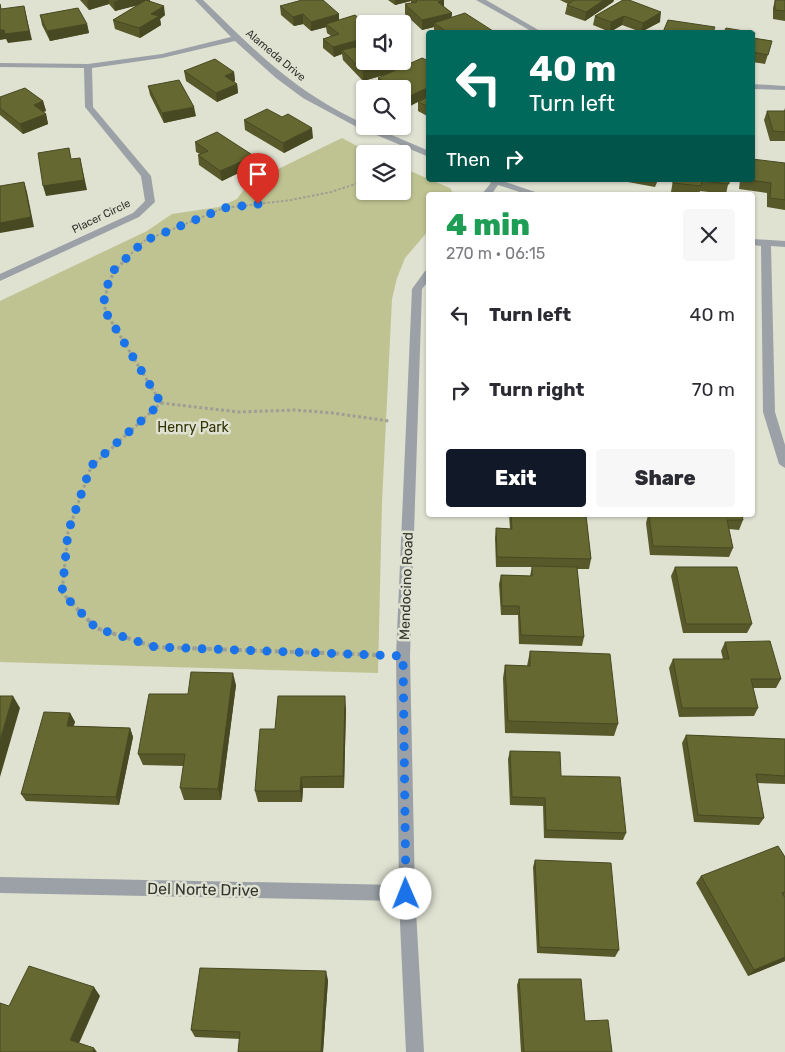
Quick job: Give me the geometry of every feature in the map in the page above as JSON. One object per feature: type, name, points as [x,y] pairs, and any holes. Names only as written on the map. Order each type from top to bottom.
[{"type":"street","name":"Alameda Drive","points":[[199,0],[236,38],[293,87],[348,119],[426,153]]},
{"type":"street","points":[[480,0],[534,30]]},
{"type":"street","points":[[0,65],[88,66],[162,56],[236,38]]},
{"type":"street","name":"Placer Circle","points":[[0,278],[136,215],[150,202],[146,176],[89,107],[88,66]]},
{"type":"street","points":[[755,86],[785,88]]},
{"type":"street","points":[[497,182],[529,192]]},
{"type":"street","points":[[755,242],[785,244]]},
{"type":"street","points":[[766,244],[769,412],[785,464]]},
{"type":"street","name":"Mendocino Road","points":[[415,1052],[406,894],[403,656],[417,289],[426,277]]},
{"type":"street","name":"Del Norte Drive","points":[[0,885],[406,894]]},
{"type":"path","points":[[161,403],[105,311],[104,296],[112,272],[144,241],[224,208],[299,199],[356,184]]},
{"type":"path","points":[[403,656],[155,647],[96,628],[62,593],[68,532],[91,466],[161,403],[239,412],[294,410],[333,412],[370,420],[412,421]]},
{"type":"green space","name":"Henry Park","points":[[342,138],[356,145],[356,200],[411,200],[411,171],[426,178],[426,182],[436,182],[450,188],[452,192],[426,192],[426,234],[405,258],[397,278],[392,299],[382,502],[378,673],[0,662],[0,301],[147,231],[172,214],[219,207],[237,199],[245,185]]},
{"type":"building","points":[[146,0],[164,6],[151,14],[159,16],[139,28],[113,20]]},
{"type":"building","points":[[302,0],[323,0],[339,14],[311,22],[303,14],[293,17],[280,6]]},
{"type":"building","points":[[416,0],[444,0],[438,2],[452,13],[422,20],[405,4],[417,2]]},
{"type":"building","points":[[574,0],[604,0],[586,12],[567,5]]},
{"type":"building","points":[[623,0],[629,0],[661,12],[643,23],[624,16],[611,22],[595,16]]},
{"type":"building","points":[[775,0],[785,0],[785,11],[775,10]]},
{"type":"building","points":[[0,4],[1,9],[24,6],[29,31],[5,34],[4,30],[0,30]]},
{"type":"building","points":[[78,8],[87,24],[47,31],[40,15]]},
{"type":"building","points":[[465,13],[491,30],[444,30],[434,23]]},
{"type":"building","points":[[355,15],[356,41],[333,47],[323,39],[339,34],[326,24]]},
{"type":"building","points":[[668,20],[715,27],[714,30],[664,30]]},
{"type":"building","points":[[755,38],[772,41],[768,55],[755,53]]},
{"type":"building","points":[[356,47],[356,64],[342,50]]},
{"type":"building","points":[[422,58],[426,60],[426,88],[411,96],[411,80],[381,80],[378,78],[396,70],[411,70],[411,63]]},
{"type":"building","points":[[215,59],[234,72],[225,76],[237,84],[216,93],[184,71]]},
{"type":"building","points":[[179,80],[194,107],[162,113],[148,86]]},
{"type":"building","points":[[25,88],[43,101],[34,105],[46,114],[20,124],[0,108],[0,97]]},
{"type":"building","points":[[426,98],[426,106],[418,102]]},
{"type":"building","points":[[267,109],[282,117],[288,114],[312,128],[283,143],[244,120]]},
{"type":"building","points":[[767,111],[785,111],[785,132],[773,131]]},
{"type":"building","points":[[217,132],[254,156],[220,171],[198,155],[208,151],[195,142]]},
{"type":"building","points":[[69,148],[71,159],[80,158],[84,180],[43,186],[38,153]]},
{"type":"building","points":[[755,159],[785,163],[785,200],[770,198],[771,183],[755,181]]},
{"type":"building","points":[[24,182],[31,217],[0,223],[0,186]]},
{"type":"building","points":[[673,182],[702,182],[701,186]]},
{"type":"building","points":[[711,182],[729,182],[729,184]]},
{"type":"building","points":[[511,517],[586,517],[591,559],[497,557],[496,528],[512,529]]},
{"type":"building","points":[[649,517],[742,517],[743,520],[727,520],[733,548],[653,546]]},
{"type":"building","points":[[532,566],[577,567],[584,637],[521,635],[519,606],[502,606],[501,575],[532,576]]},
{"type":"building","points":[[675,567],[737,567],[752,624],[686,624]]},
{"type":"building","points":[[770,641],[781,679],[751,679],[758,708],[682,708],[673,659],[729,659],[725,642]]},
{"type":"building","points":[[530,651],[610,654],[618,724],[508,721],[505,665],[530,666]]},
{"type":"building","points":[[191,672],[233,673],[218,789],[180,788],[185,754],[138,754],[149,694],[188,694]]},
{"type":"building","points":[[0,696],[13,696],[0,740]]},
{"type":"building","points":[[278,696],[345,696],[343,776],[301,777],[300,791],[255,791],[260,729],[275,729]]},
{"type":"building","points":[[44,712],[70,713],[67,726],[130,728],[116,797],[21,794]]},
{"type":"building","points":[[686,735],[785,739],[785,776],[756,774],[764,818],[698,815]]},
{"type":"building","points":[[510,751],[560,752],[561,776],[620,777],[626,833],[546,830],[545,798],[512,797]]},
{"type":"building","points":[[778,846],[785,857],[785,892],[782,893],[785,898],[785,957],[754,970],[701,876]]},
{"type":"building","points":[[535,860],[611,863],[619,950],[539,947]]},
{"type":"building","points":[[29,966],[94,987],[70,1040],[94,1048],[92,1052],[0,1052],[0,1003],[9,1006]]},
{"type":"building","points":[[200,968],[326,971],[321,1052],[238,1052],[240,1032],[191,1030]]},
{"type":"building","points":[[519,979],[581,979],[585,1021],[608,1020],[612,1052],[524,1052]]},
{"type":"route","points":[[258,204],[224,208],[144,241],[112,272],[104,296],[105,311],[161,403],[91,466],[68,532],[62,593],[96,628],[155,647],[403,656],[406,894]]}]
